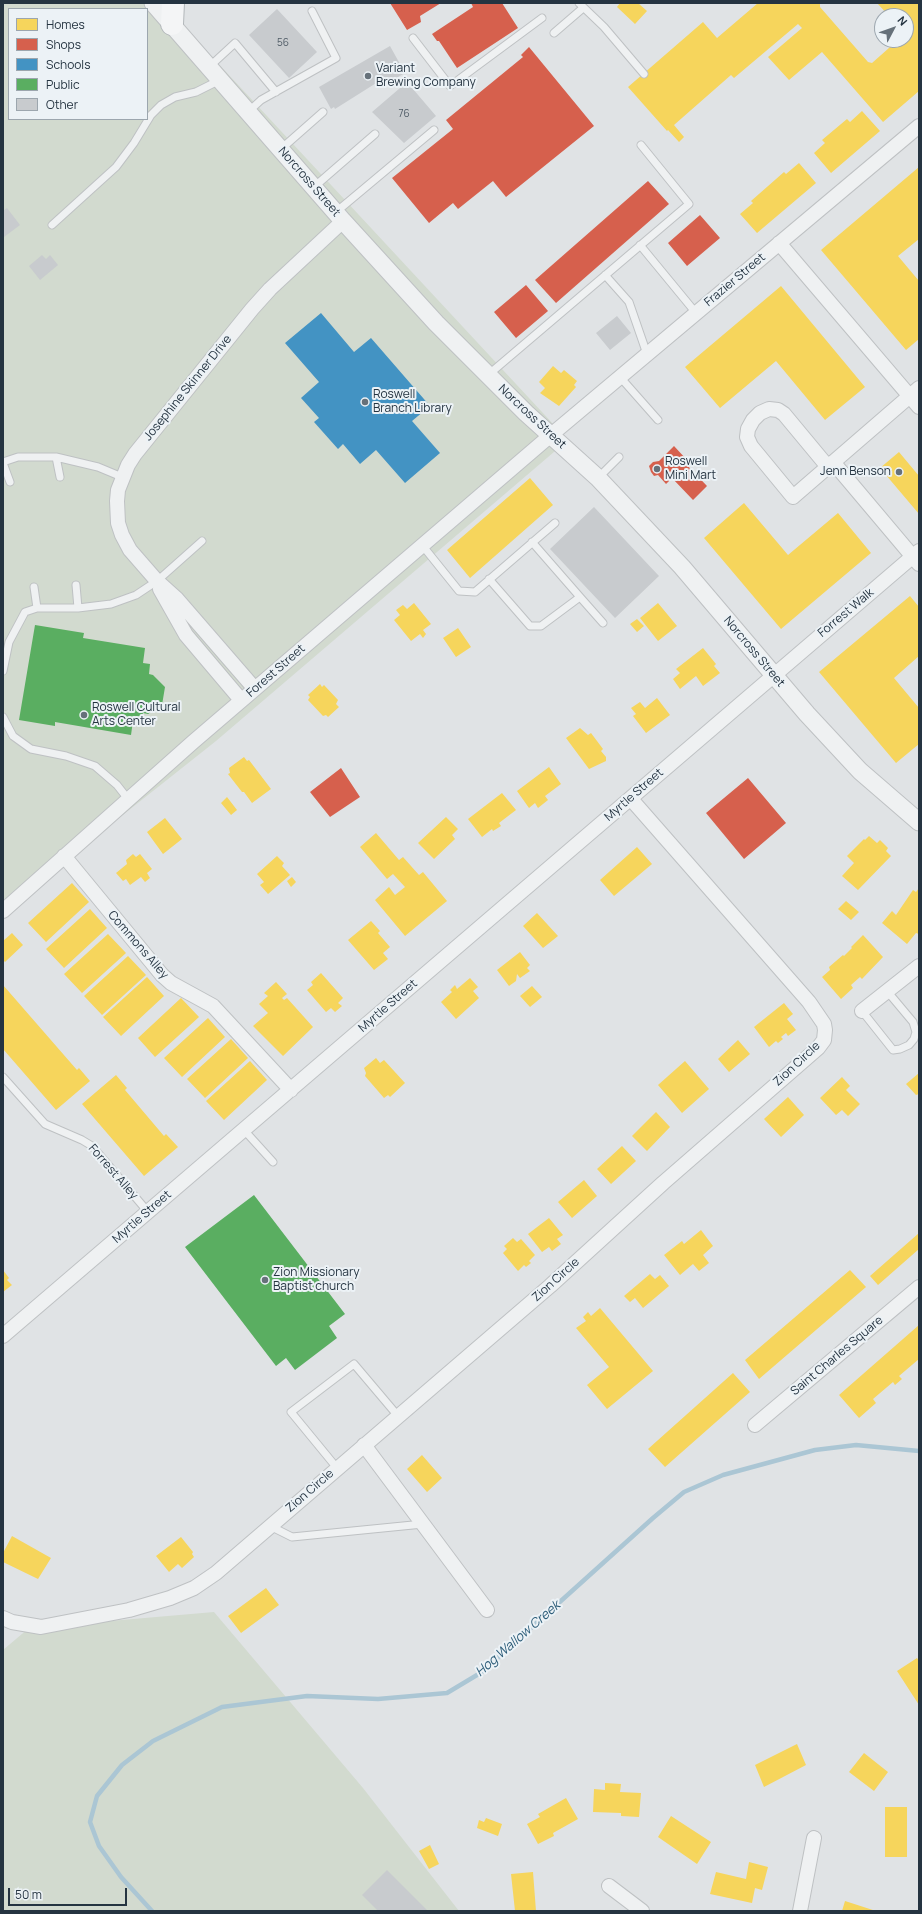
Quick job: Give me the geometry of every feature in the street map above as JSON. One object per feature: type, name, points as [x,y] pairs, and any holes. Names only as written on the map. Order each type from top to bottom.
[{"type":"street","name":"Norcross Street","points":[[153,3],[172,14],[209,67],[220,80],[340,217],[436,323],[487,376],[598,478],[678,562],[806,714],[860,771],[919,822]]},
{"type":"street","name":"Frazier Street","points":[[551,435],[919,126]]},
{"type":"street","name":"Josephine Skinner Drive","points":[[255,689],[177,599],[157,581],[130,550],[122,535],[118,523],[117,501],[122,477],[135,454],[262,298],[340,217]]},
{"type":"street","points":[[779,244],[916,397],[831,465],[793,497],[751,446],[748,433],[753,420],[760,413],[769,409],[778,410],[784,414],[831,465],[917,557]]},
{"type":"street","name":"Forest Street","points":[[3,910],[242,700],[551,435]]},
{"type":"street","name":"Forrest Walk","points":[[773,675],[917,557]]},
{"type":"street","name":"Josephine Skinner Drive","points":[[157,581],[186,635],[242,700]]},
{"type":"street","name":"Myrtle Street","points":[[3,1336],[631,799],[773,675]]},
{"type":"street","name":"Zion Circle","points":[[3,1618],[12,1622],[41,1627],[129,1610],[170,1598],[194,1588],[216,1573],[550,1286],[663,1183],[818,1048],[824,1040],[824,1024],[809,1002],[631,799]]},
{"type":"street","name":"Commons Alley","points":[[64,856],[162,975],[171,983],[213,1006],[291,1090]]},
{"type":"street","points":[[862,1011],[919,966]]},
{"type":"street","name":"Saint Charles Square","points":[[755,1425],[919,1287]]},
{"type":"street","points":[[364,1445],[487,1610]]},
{"type":"street","points":[[800,1911],[814,1838]]},
{"type":"street","points":[[609,1886],[642,1911]]},
{"type":"lane","points":[[554,33],[581,6],[604,27],[644,74]]},
{"type":"lane","points":[[248,112],[261,100],[336,58],[312,10]]},
{"type":"lane","points":[[413,38],[450,86],[542,18]]},
{"type":"lane","points":[[209,67],[236,43],[276,92]]},
{"type":"lane","points":[[52,225],[116,167],[138,138],[151,115],[161,105],[175,97],[196,92],[220,80]]},
{"type":"lane","points":[[281,149],[323,112]]},
{"type":"lane","points":[[340,217],[434,130]]},
{"type":"lane","points":[[314,187],[375,134]]},
{"type":"lane","points":[[487,376],[689,204],[641,145]]},
{"type":"lane","points":[[640,245],[696,313]]},
{"type":"lane","points":[[605,275],[629,302],[647,354]]},
{"type":"lane","points":[[620,377],[658,420]]},
{"type":"lane","points":[[10,482],[3,463],[18,457],[56,457],[98,468],[122,477]]},
{"type":"lane","points":[[56,457],[60,477]]},
{"type":"lane","points":[[598,478],[619,457]]},
{"type":"lane","points":[[422,545],[459,591],[475,592],[554,523]]},
{"type":"lane","points":[[3,671],[9,642],[25,612],[37,608],[78,608],[111,604],[136,595],[157,581],[202,541]]},
{"type":"lane","points":[[532,542],[603,623]]},
{"type":"lane","points":[[489,579],[530,626],[541,626],[580,597]]},
{"type":"lane","points":[[76,585],[78,608]]},
{"type":"lane","points":[[34,587],[37,608]]},
{"type":"lane","points":[[3,717],[13,736],[31,749],[66,756],[95,766],[117,785],[128,799]]},
{"type":"lane","points":[[862,1011],[893,1050],[900,1050],[909,1045],[914,1039],[916,1032],[913,1022],[887,991]]},
{"type":"lane","name":"Forrest Alley","points":[[3,1077],[45,1124],[92,1146],[148,1212]]},
{"type":"lane","points":[[244,1130],[273,1162]]},
{"type":"lane","points":[[337,1468],[291,1412],[354,1364],[398,1416]]},
{"type":"lane","points":[[270,1526],[292,1537],[423,1524]]},
{"type":"shaded area","points":[[3,3],[162,3],[568,440],[216,741],[3,910]]},
{"type":"shaded area","points":[[214,1612],[363,1788],[459,1911],[3,1911],[3,1650],[29,1628]]},
{"type":"building: Homes","points":[[620,3],[638,3],[647,11],[635,24],[617,7]]},
{"type":"building: Homes","points":[[758,3],[820,3],[820,7],[868,62],[872,63],[889,48],[914,48],[914,8],[882,8],[877,3],[919,3],[919,91],[883,122],[822,52],[789,80],[768,57],[802,28],[798,24],[734,78],[731,75],[674,125],[684,137],[679,142],[668,130],[667,131],[628,87],[703,22],[717,38]]},
{"type":"building: Homes","points":[[862,111],[880,131],[831,173],[814,153],[825,143],[822,140],[847,119],[850,122]]},
{"type":"building: Homes","points":[[799,163],[816,183],[757,233],[740,214],[753,203],[751,201],[784,172],[786,174]]},
{"type":"building: Homes","points":[[919,167],[919,239],[898,256],[919,281],[919,339],[906,350],[821,250]]},
{"type":"building: Homes","points":[[781,286],[865,387],[825,420],[776,361],[720,408],[685,367]]},
{"type":"building: Homes","points":[[553,366],[561,373],[564,370],[577,381],[574,385],[576,387],[559,406],[540,393],[545,388],[539,382]]},
{"type":"building: Homes","points":[[899,452],[919,476],[919,514],[880,468]]},
{"type":"building: Homes","points":[[530,478],[553,505],[470,578],[447,550]]},
{"type":"building: Homes","points":[[744,503],[788,555],[838,513],[871,553],[781,629],[704,538]]},
{"type":"building: Homes","points":[[910,596],[919,607],[919,656],[894,678],[919,708],[919,744],[896,763],[819,672]]},
{"type":"building: Homes","points":[[414,603],[431,624],[423,630],[426,634],[423,638],[420,634],[411,641],[394,620],[400,615],[396,610],[403,605],[407,609]]},
{"type":"building: Homes","points":[[658,603],[677,626],[658,641],[640,618]]},
{"type":"building: Homes","points":[[637,619],[644,626],[637,632],[630,624]]},
{"type":"building: Homes","points":[[458,628],[471,647],[456,657],[443,638]]},
{"type":"building: Homes","points":[[703,648],[716,664],[714,666],[720,673],[703,686],[696,676],[680,689],[673,679],[680,673],[676,669]]},
{"type":"building: Homes","points":[[320,684],[322,687],[324,685],[338,700],[336,704],[339,707],[328,717],[326,715],[323,716],[308,700],[310,697],[308,695]]},
{"type":"building: Homes","points":[[657,698],[670,715],[646,733],[633,716],[636,714],[631,708],[640,702],[645,708]]},
{"type":"building: Homes","points":[[580,728],[588,735],[591,733],[603,749],[601,751],[606,757],[606,761],[589,769],[566,738]]},
{"type":"building: Homes","points":[[244,757],[247,761],[249,760],[271,789],[252,803],[228,774],[230,773],[229,768]]},
{"type":"building: Homes","points":[[549,767],[561,784],[545,796],[548,800],[538,808],[535,803],[529,808],[517,791]]},
{"type":"building: Homes","points":[[502,793],[516,810],[499,823],[501,826],[493,831],[492,829],[482,837],[468,819]]},
{"type":"building: Homes","points":[[227,797],[237,810],[231,815],[221,803]]},
{"type":"building: Homes","points":[[446,817],[458,829],[452,835],[455,839],[434,859],[418,843]]},
{"type":"building: Homes","points":[[165,818],[182,839],[163,854],[147,832]]},
{"type":"building: Homes","points":[[376,833],[399,860],[403,857],[419,875],[423,872],[447,901],[405,936],[375,900],[389,887],[395,895],[405,887],[393,874],[387,879],[360,847]]},
{"type":"building: Homes","points":[[869,836],[877,843],[880,840],[888,848],[886,851],[891,856],[858,890],[842,876],[854,863],[847,856]]},
{"type":"building: Homes","points":[[637,847],[652,864],[614,896],[600,880]]},
{"type":"building: Homes","points":[[133,854],[136,857],[140,854],[152,869],[147,873],[150,878],[145,882],[141,877],[130,885],[126,879],[123,881],[116,873],[127,864],[126,860]]},
{"type":"building: Homes","points":[[277,856],[284,863],[282,866],[290,875],[268,894],[260,885],[264,882],[257,874]]},
{"type":"building: Homes","points":[[292,877],[296,882],[291,887],[287,881]]},
{"type":"building: Homes","points":[[72,883],[89,902],[46,942],[28,923]]},
{"type":"building: Homes","points":[[919,888],[919,934],[916,933],[907,944],[882,923],[892,911],[896,915],[913,890],[916,892]]},
{"type":"building: Homes","points":[[846,901],[859,912],[851,920],[838,909]]},
{"type":"building: Homes","points":[[90,909],[107,928],[64,968],[46,949]]},
{"type":"building: Homes","points":[[537,913],[558,936],[543,948],[523,926]]},
{"type":"building: Homes","points":[[371,921],[380,931],[378,933],[390,947],[383,953],[388,959],[374,970],[348,940]]},
{"type":"building: Homes","points":[[12,933],[23,945],[5,962],[3,960],[3,941]]},
{"type":"building: Homes","points":[[108,934],[126,953],[82,993],[64,974]]},
{"type":"building: Homes","points":[[863,935],[883,957],[862,979],[860,977],[851,985],[853,988],[841,999],[822,977],[830,970],[829,967],[843,955],[844,956]]},
{"type":"building: Homes","points":[[520,952],[530,965],[527,968],[530,971],[520,978],[517,974],[516,981],[509,986],[497,970]]},
{"type":"building: Homes","points":[[128,956],[146,975],[102,1015],[84,996]]},
{"type":"building: Homes","points":[[321,973],[343,998],[338,1003],[342,1006],[335,1012],[331,1008],[326,1012],[307,990],[313,985],[311,982]]},
{"type":"building: Homes","points":[[147,977],[164,996],[121,1036],[103,1017]]},
{"type":"building: Homes","points":[[470,978],[478,987],[473,991],[479,998],[456,1019],[441,1002],[452,992],[450,990],[455,985],[457,989]]},
{"type":"building: Homes","points":[[276,982],[287,994],[282,998],[284,1000],[287,998],[313,1027],[283,1056],[253,1026],[268,1013],[259,1004],[268,996],[264,993]]},
{"type":"building: Homes","points":[[3,985],[77,1070],[79,1068],[90,1081],[56,1110],[3,1049]]},
{"type":"building: Homes","points":[[532,986],[542,997],[530,1007],[520,996]]},
{"type":"building: Homes","points":[[181,998],[199,1017],[155,1057],[138,1038]]},
{"type":"building: Homes","points":[[784,1003],[793,1014],[787,1019],[796,1030],[788,1036],[786,1033],[781,1037],[783,1039],[778,1043],[776,1041],[769,1047],[754,1027]]},
{"type":"building: Homes","points":[[208,1018],[225,1037],[182,1077],[164,1058]]},
{"type":"building: Homes","points":[[231,1039],[248,1058],[205,1098],[187,1079]]},
{"type":"building: Homes","points":[[738,1040],[750,1054],[729,1072],[718,1059]]},
{"type":"building: Homes","points":[[376,1058],[380,1063],[384,1060],[405,1083],[390,1097],[388,1095],[384,1098],[365,1076],[366,1073],[364,1068]]},
{"type":"building: Homes","points":[[250,1061],[267,1080],[224,1120],[206,1101]]},
{"type":"building: Homes","points":[[685,1061],[709,1089],[682,1113],[658,1085]]},
{"type":"building: Homes","points":[[919,1073],[919,1094],[916,1095],[906,1084]]},
{"type":"building: Homes","points":[[116,1075],[127,1088],[125,1090],[164,1136],[166,1134],[178,1147],[144,1176],[82,1104]]},
{"type":"building: Homes","points":[[842,1077],[850,1086],[846,1090],[860,1104],[848,1116],[842,1110],[836,1115],[820,1098]]},
{"type":"building: Homes","points":[[788,1097],[804,1115],[781,1137],[764,1119]]},
{"type":"building: Homes","points":[[656,1112],[670,1127],[647,1151],[632,1136]]},
{"type":"building: Homes","points":[[622,1146],[636,1161],[611,1184],[597,1169]]},
{"type":"building: Homes","points":[[584,1180],[597,1196],[572,1218],[558,1202]]},
{"type":"building: Homes","points":[[549,1218],[563,1235],[557,1239],[561,1244],[552,1251],[549,1247],[542,1252],[528,1234]]},
{"type":"building: Homes","points":[[701,1230],[713,1246],[703,1255],[709,1263],[699,1271],[693,1264],[680,1275],[664,1255],[682,1241],[684,1244]]},
{"type":"building: Homes","points":[[919,1233],[919,1249],[878,1285],[870,1276]]},
{"type":"building: Homes","points":[[513,1238],[517,1242],[521,1239],[535,1255],[529,1261],[531,1263],[526,1267],[524,1265],[518,1271],[503,1253],[507,1249],[504,1246]]},
{"type":"building: Homes","points":[[3,1270],[9,1278],[7,1280],[12,1285],[3,1292]]},
{"type":"building: Homes","points":[[850,1270],[866,1287],[759,1379],[745,1360]]},
{"type":"building: Homes","points":[[650,1274],[655,1279],[660,1275],[669,1286],[643,1308],[635,1298],[630,1302],[624,1296]]},
{"type":"building: Homes","points":[[600,1308],[653,1371],[607,1409],[587,1385],[609,1367],[576,1328],[586,1321],[583,1317],[588,1312],[591,1316]]},
{"type":"building: Homes","points":[[919,1325],[919,1359],[899,1376],[902,1379],[895,1385],[893,1382],[873,1399],[876,1403],[859,1418],[839,1395]]},
{"type":"building: Homes","points":[[733,1373],[750,1392],[665,1467],[648,1449]]},
{"type":"building: Homes","points":[[422,1455],[442,1478],[427,1492],[407,1469]]},
{"type":"building: Homes","points":[[12,1536],[51,1558],[38,1579],[3,1562],[3,1553]]},
{"type":"building: Homes","points":[[181,1537],[193,1552],[192,1554],[194,1557],[182,1568],[178,1564],[169,1572],[156,1556]]},
{"type":"building: Homes","points":[[266,1588],[279,1605],[241,1633],[228,1616]]},
{"type":"building: Homes","points":[[917,1658],[919,1661],[919,1705],[897,1671]]},
{"type":"building: Homes","points":[[797,1744],[806,1765],[764,1787],[755,1765]]},
{"type":"building: Homes","points":[[864,1753],[888,1772],[874,1791],[849,1772]]},
{"type":"building: Homes","points":[[605,1783],[621,1784],[620,1792],[641,1793],[639,1817],[621,1816],[621,1813],[593,1812],[594,1789],[605,1790]]},
{"type":"building: Homes","points":[[566,1798],[578,1819],[553,1833],[554,1836],[538,1844],[527,1824],[540,1817],[538,1814]]},
{"type":"building: Homes","points":[[885,1807],[907,1807],[907,1857],[885,1857]]},
{"type":"building: Homes","points":[[671,1816],[711,1842],[697,1864],[658,1837]]},
{"type":"building: Homes","points":[[486,1818],[502,1824],[498,1836],[477,1828],[479,1820],[484,1822]]},
{"type":"building: Homes","points":[[430,1845],[439,1864],[429,1869],[419,1851]]},
{"type":"building: Homes","points":[[749,1862],[768,1867],[762,1890],[755,1888],[752,1903],[710,1894],[716,1872],[746,1879]]},
{"type":"building: Homes","points":[[533,1872],[536,1911],[515,1911],[511,1874]]},
{"type":"building: Homes","points":[[845,1901],[876,1911],[842,1911]]},
{"type":"building: Shops","points":[[390,3],[441,3],[420,16],[421,22],[407,30]]},
{"type":"building: Shops","points":[[471,3],[502,3],[518,28],[457,68],[439,41],[437,41],[432,34],[473,7]]},
{"type":"building: Shops","points":[[529,47],[594,126],[506,197],[493,181],[458,209],[453,203],[429,223],[392,178],[453,129],[446,120],[523,57],[521,55]]},
{"type":"building: Shops","points":[[648,181],[669,204],[556,303],[535,280]]},
{"type":"building: Shops","points":[[700,215],[720,238],[687,266],[668,243]]},
{"type":"building: Shops","points":[[526,285],[548,311],[516,338],[494,312]]},
{"type":"building: Shops","points":[[674,446],[687,460],[685,463],[707,486],[693,500],[672,478],[666,484],[658,475],[654,476],[651,472],[649,466],[653,462],[659,461]]},
{"type":"building: Shops","points":[[341,768],[360,797],[330,817],[310,792]]},
{"type":"building: Shops","points":[[748,778],[786,823],[744,859],[706,813]]},
{"type":"building: Schools","name":"Roswell Branch Library","points":[[321,313],[354,352],[371,338],[430,406],[412,421],[440,453],[405,483],[376,450],[360,464],[343,444],[338,449],[314,422],[319,418],[301,398],[319,382],[285,343]]},
{"type":"building: Public","points":[[35,625],[84,633],[83,638],[145,648],[143,663],[150,664],[149,674],[153,675],[165,687],[162,705],[148,714],[143,713],[140,722],[133,721],[131,735],[55,722],[55,726],[19,720]]},
{"type":"building: Public","name":"Zion Missionary Baptist church","points":[[254,1195],[345,1314],[329,1326],[337,1338],[295,1370],[286,1358],[276,1366],[185,1247]]},
{"type":"building: Other","points":[[277,9],[317,52],[289,78],[249,35]]},
{"type":"building: Other","name":"Variant Brewing Company","points":[[390,46],[405,73],[384,85],[381,80],[335,109],[334,107],[331,109],[319,87]]},
{"type":"building: Other","points":[[407,82],[436,116],[404,143],[372,112]]},
{"type":"building: Other","points":[[7,208],[20,225],[4,237],[3,211]]},
{"type":"building: Other","points":[[42,255],[46,259],[50,255],[58,265],[40,280],[29,266]]},
{"type":"building: Other","points":[[617,316],[631,333],[610,350],[596,333]]},
{"type":"building: Other","points":[[594,507],[659,576],[615,618],[550,549]]},
{"type":"building: Other","points":[[387,1870],[428,1911],[378,1911],[362,1895]]},
{"type":"waterway","name":"Hog Wallow Creek","points":[[152,1911],[121,1877],[99,1846],[90,1822],[97,1796],[122,1765],[153,1741],[222,1707],[307,1696],[378,1699],[447,1693],[482,1672],[653,1518],[684,1492],[723,1475],[815,1450],[856,1445],[919,1451]]},
{"type":"place","name":"Variant Brewing Company","points":[[368,76]]},
{"type":"place","name":"Roswell Branch Library","points":[[365,402]]},
{"type":"place","name":"Roswell Mini Mart","points":[[657,469]]},
{"type":"place","name":"Jenn Benson","points":[[899,472]]},
{"type":"place","name":"Roswell Cultural Arts Center","points":[[84,715]]},
{"type":"place","name":"Zion Missionary Baptist church","points":[[265,1280]]}]
